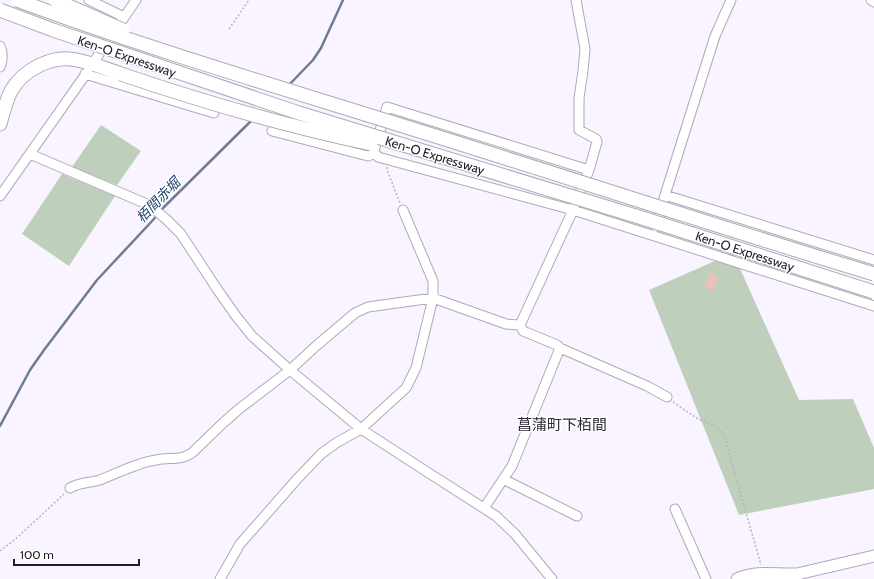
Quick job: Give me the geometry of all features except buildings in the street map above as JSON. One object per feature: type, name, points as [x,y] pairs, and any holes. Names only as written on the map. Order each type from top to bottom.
[{"type":"highway","name":"Ken-O Expressway","points":[[17,0],[90,27],[265,83],[874,274]]},
{"type":"highway","points":[[55,0],[130,33],[219,64],[265,83]]},
{"type":"highway","name":"Ken-O Expressway","points":[[0,10],[53,30],[299,113],[455,162],[639,217],[874,292]]},
{"type":"highway","points":[[0,124],[11,91],[18,80],[41,64],[52,60],[62,58],[76,59],[160,87],[272,120],[331,135],[455,162]]},
{"type":"main road","points":[[737,579],[749,574],[797,574],[874,556]]},
{"type":"street","points":[[89,0],[124,17]]},
{"type":"street","points":[[95,60],[136,0]]},
{"type":"street","points":[[520,325],[573,210],[589,170],[597,142],[596,139],[579,130],[579,98],[585,49],[576,0]]},
{"type":"street","points":[[653,236],[715,36],[731,0]]},
{"type":"street","points":[[0,46],[3,56],[0,67]]},
{"type":"street","points":[[0,196],[86,72],[214,113]]},
{"type":"street","points":[[272,131],[368,156],[374,152],[387,107],[589,170]]},
{"type":"street","points":[[374,152],[378,157],[573,210],[874,306]]},
{"type":"street","points":[[30,154],[149,205],[181,234],[217,289],[252,336],[290,370],[361,429],[496,516],[515,534],[552,579]]},
{"type":"street","points":[[665,195],[874,260]]},
{"type":"street","points":[[222,578],[240,544],[310,464],[336,443],[361,429],[406,388],[416,368],[432,298],[433,281],[403,210]]},
{"type":"street","points":[[70,488],[76,485],[99,480],[156,460],[170,460],[187,457],[239,409],[290,370],[316,346],[359,311],[373,306],[432,298],[506,324],[520,325]]},
{"type":"street","points":[[520,325],[523,331],[647,386],[667,397]]},
{"type":"street","points":[[484,508],[512,466],[560,348]]},
{"type":"street","points":[[503,479],[577,516]]},
{"type":"street","points":[[675,509],[706,579]]},
{"type":"path","points":[[229,29],[249,0]]},
{"type":"path","points":[[389,160],[387,170],[403,210]]},
{"type":"path","points":[[667,397],[698,419],[717,427],[724,435],[764,573]]},
{"type":"path","points":[[0,551],[48,510],[70,488]]},
{"type":"green space","points":[[101,125],[141,151],[117,185],[72,167]]},
{"type":"green space","points":[[62,174],[115,196],[69,266],[22,234]]},
{"type":"green space","points":[[733,253],[799,400],[853,399],[874,448],[874,489],[739,515],[649,290]]},
{"type":"waterway","name":"栢間赤堀","points":[[288,86],[313,60],[321,48],[343,0]]},
{"type":"waterway","name":"栢間赤堀","points":[[0,426],[30,370],[97,280],[164,207],[253,119]]},
{"type":"district","name":"菖蒲町下栢間","points":[[562,425]]}]
